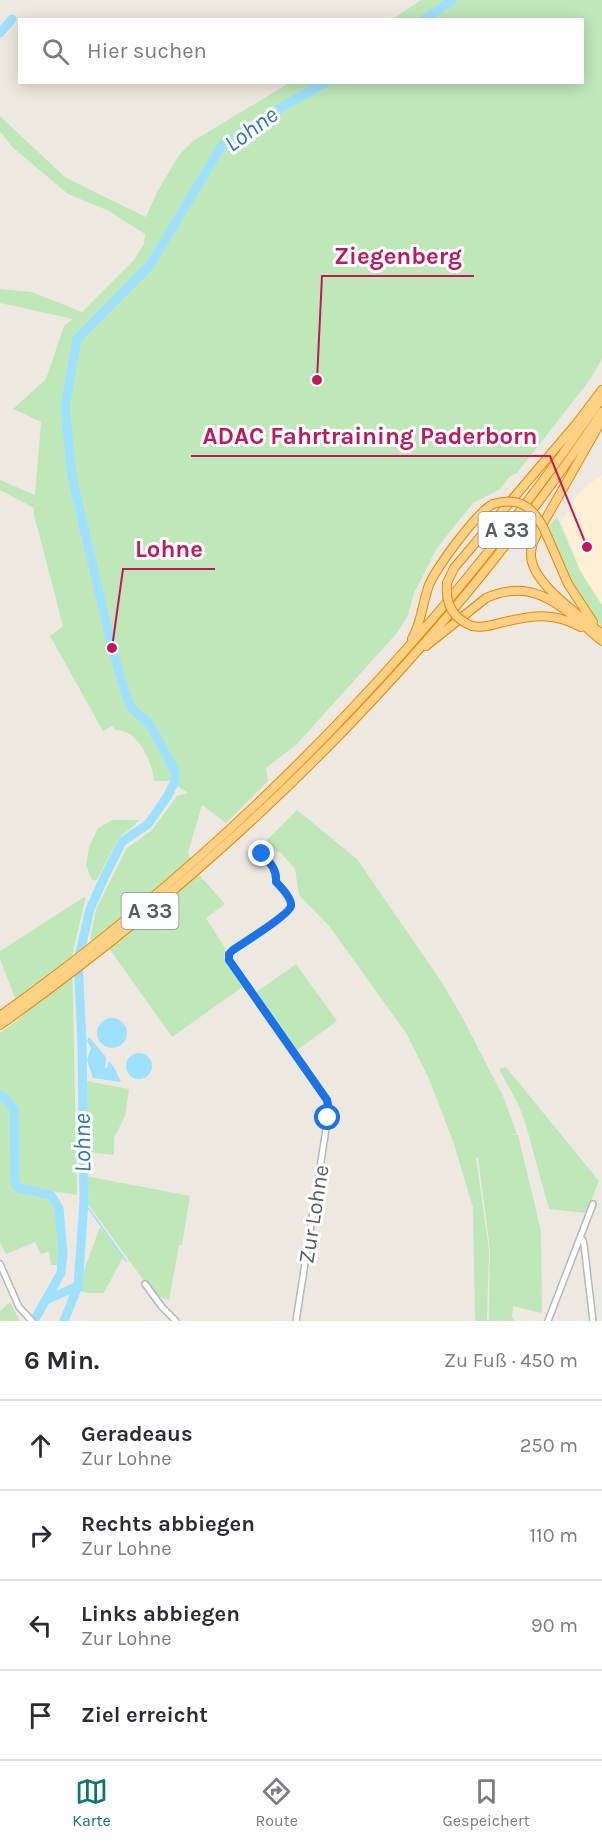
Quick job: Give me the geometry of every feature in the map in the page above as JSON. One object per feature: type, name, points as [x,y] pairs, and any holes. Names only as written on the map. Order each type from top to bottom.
[{"type":"highway","points":[[602,390],[577,423],[454,568],[447,583],[446,596],[453,614],[472,626],[488,627],[528,616],[552,616],[575,624],[602,641]]},
{"type":"highway","name":"A 33","points":[[0,1025],[69,975],[158,904],[230,841],[287,782],[403,655],[479,566],[602,398]]},
{"type":"highway","name":"A 33","points":[[0,1016],[154,898],[287,782],[370,703],[448,616],[526,519],[602,412]]},
{"type":"highway","points":[[602,420],[536,536],[531,554],[534,568],[547,587],[602,633]]},
{"type":"highway","points":[[403,655],[419,626],[429,586],[436,573],[476,517],[492,504],[508,501],[522,504],[537,516],[568,584],[602,633]]},
{"type":"highway","points":[[412,656],[486,598],[498,593],[521,590],[544,596],[555,602],[602,641]]},
{"type":"street","name":"Zur Lohne","points":[[262,854],[274,867],[277,874],[276,882],[290,899],[290,908],[233,950],[229,954],[229,960],[327,1100],[329,1110],[296,1321]]},
{"type":"street","points":[[548,1321],[592,1204]]},
{"type":"street","points":[[580,1238],[584,1245],[593,1321]]},
{"type":"street","points":[[0,1264],[19,1307],[32,1321]]},
{"type":"street","points":[[145,1284],[168,1318],[176,1321]]},
{"type":"shaded area","points":[[602,475],[602,605],[582,573],[561,521],[582,489]]},
{"type":"green space","points":[[421,0],[602,0],[602,359],[589,381],[517,473],[510,476],[500,489],[473,503],[437,548],[414,593],[408,615],[397,633],[297,744],[266,768],[268,781],[226,823],[202,805],[188,853],[201,877],[225,904],[206,918],[225,948],[224,958],[244,986],[172,1037],[111,951],[90,940],[96,909],[127,848],[152,830],[177,796],[188,793],[170,781],[154,781],[143,748],[131,735],[116,730],[112,726],[103,731],[50,636],[63,626],[34,508],[0,490],[0,480],[35,495],[41,422],[13,409],[46,379],[64,326],[73,319],[0,303],[0,289],[32,292],[82,312],[134,260],[144,244],[145,234],[109,211],[68,194],[12,147],[0,131],[0,116],[66,178],[146,217],[157,192],[179,155],[193,141],[287,84],[584,84],[584,18],[394,18]]},
{"type":"green space","points":[[557,517],[581,573],[602,605],[602,627],[576,592],[558,553],[548,527]]},
{"type":"green space","points":[[297,810],[357,859],[441,981],[503,1096],[517,1134],[512,1135],[518,1135],[541,1231],[541,1313],[513,1306],[512,1317],[515,1321],[489,1321],[490,1249],[478,1157],[476,1158],[489,1250],[487,1321],[475,1321],[473,1208],[454,1144],[429,1079],[406,1033],[330,927],[299,895],[295,869],[280,852],[261,846]]},
{"type":"green space","points":[[112,820],[140,820],[118,839],[97,880],[92,880],[86,865],[89,847],[98,828]]},
{"type":"green space","points":[[86,896],[72,956],[77,1195],[21,1186],[18,1182],[17,1106],[0,1091],[0,1033],[22,1016],[0,959],[0,951]]},
{"type":"green space","points":[[296,964],[337,1021],[296,1051],[255,993]]},
{"type":"green space","points":[[506,1067],[599,1181],[586,1213],[549,1209],[525,1122],[499,1069]]},
{"type":"green space","points":[[87,1081],[129,1089],[125,1116],[114,1138],[114,1155],[87,1152]]},
{"type":"green space","points":[[0,1099],[12,1110],[13,1184],[17,1190],[49,1197],[57,1210],[60,1254],[58,1265],[51,1265],[49,1251],[41,1254],[35,1242],[6,1254],[0,1242]]},
{"type":"green space","points":[[86,1176],[190,1196],[182,1245],[179,1245],[169,1300],[155,1296],[85,1200]]},
{"type":"green space","points":[[100,1227],[123,1257],[104,1293],[87,1293],[80,1291],[84,1270]]},
{"type":"green space","points":[[10,1302],[20,1321],[0,1321],[0,1311]]},
{"type":"water","points":[[112,1018],[118,1019],[126,1027],[126,1039],[118,1047],[112,1048],[106,1047],[98,1039],[97,1033],[98,1027],[106,1019]]},
{"type":"water","points":[[89,1037],[106,1057],[105,1068],[109,1061],[121,1082],[93,1078],[87,1060],[91,1048],[87,1041]]},
{"type":"water","points":[[139,1053],[148,1057],[152,1066],[148,1075],[139,1079],[130,1075],[126,1066],[130,1057]]},
{"type":"waterway","name":"Lohne","points":[[426,18],[452,0]]},
{"type":"waterway","points":[[0,33],[12,19]]},
{"type":"waterway","name":"Lohne","points":[[64,1321],[78,1286],[84,1202],[82,1040],[78,961],[90,909],[122,842],[148,824],[175,781],[175,771],[149,723],[132,709],[126,695],[112,648],[72,477],[65,407],[77,339],[150,265],[221,147],[285,105],[323,84]]},
{"type":"waterway","points":[[0,1095],[14,1109],[15,1184],[19,1188],[51,1195],[59,1208],[63,1254],[61,1273],[34,1321]]},
{"type":"waterway","points":[[84,1202],[126,1261]]},
{"type":"waterway","name":"Lohne","points":[[46,1300],[78,1286]]},
{"type":"place","name":"Ziegenberg","points":[[317,380]]},
{"type":"place","name":"ADAC Fahrtraining Paderborn","points":[[587,547]]},
{"type":"place","name":"Lohne","points":[[112,648]]},
{"type":"route","points":[[262,854],[274,867],[277,874],[276,882],[290,899],[290,908],[233,950],[229,954],[229,960],[327,1100],[328,1118]]}]
